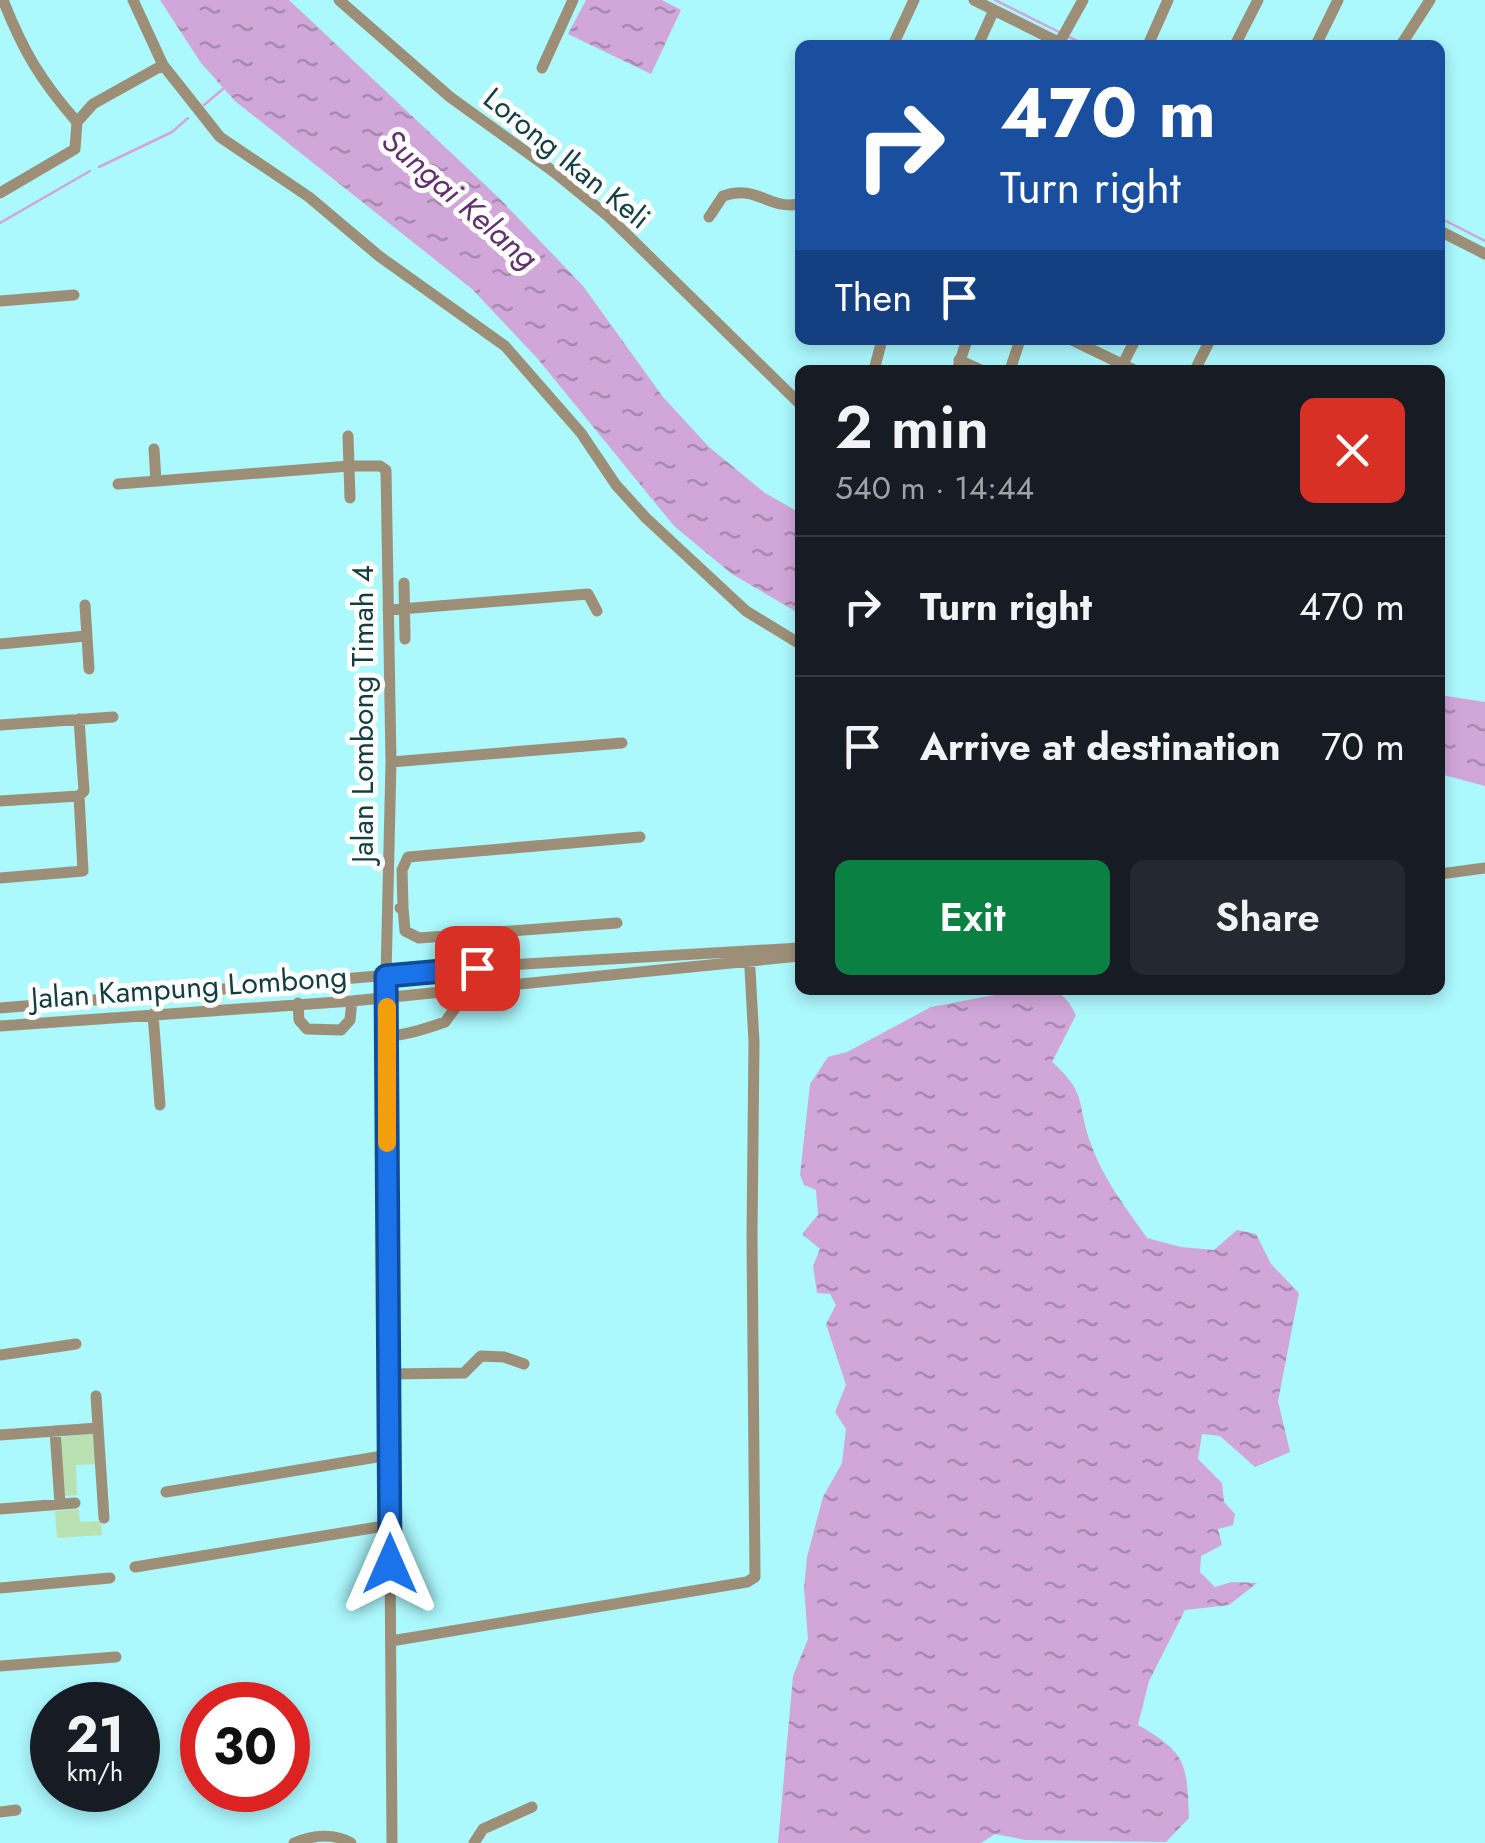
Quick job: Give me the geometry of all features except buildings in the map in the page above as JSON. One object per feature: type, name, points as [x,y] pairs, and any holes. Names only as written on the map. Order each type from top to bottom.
[{"type":"street","points":[[3,0],[22,49],[53,95],[78,122]]},
{"type":"street","points":[[133,0],[162,64],[220,137],[309,197],[380,256],[505,346],[582,433],[616,484],[646,518],[746,610],[795,641]]},
{"type":"street","name":"Lorong Ikan Keli","points":[[339,0],[450,97],[609,217],[795,399]]},
{"type":"street","points":[[542,68],[573,0]]},
{"type":"street","points":[[895,40],[914,0]]},
{"type":"street","points":[[974,0],[1052,40]]},
{"type":"street","points":[[1062,40],[1083,0]]},
{"type":"street","points":[[1150,40],[1168,0]]},
{"type":"street","points":[[1238,40],[1258,0]]},
{"type":"street","points":[[1318,40],[1338,0]]},
{"type":"street","points":[[1404,40],[1430,0]]},
{"type":"street","points":[[980,40],[994,10]]},
{"type":"street","points":[[0,194],[76,150],[78,122],[94,104],[162,64]]},
{"type":"street","points":[[710,216],[723,196],[744,191],[782,207],[795,205]]},
{"type":"street","points":[[1445,234],[1485,254]]},
{"type":"street","points":[[0,301],[74,295]]},
{"type":"street","points":[[1083,345],[1125,365]]},
{"type":"street","points":[[348,436],[350,498]]},
{"type":"street","points":[[154,449],[156,481]]},
{"type":"street","points":[[118,484],[349,466]]},
{"type":"street","name":"Jalan Lombong Timah 4","points":[[349,466],[380,466],[386,470],[392,1843]]},
{"type":"street","points":[[404,582],[405,639]]},
{"type":"street","points":[[388,610],[588,594],[597,611]]},
{"type":"street","points":[[85,605],[89,669]]},
{"type":"street","points":[[0,644],[86,636]]},
{"type":"street","points":[[0,724],[113,717]]},
{"type":"street","points":[[0,801],[79,796],[84,791],[79,719]]},
{"type":"street","points":[[390,762],[622,742]]},
{"type":"street","points":[[0,878],[83,872],[79,796]]},
{"type":"street","points":[[617,922],[419,938],[406,931],[402,870],[408,856],[640,838]]},
{"type":"street","points":[[1445,873],[1485,868]]},
{"type":"street","points":[[387,908],[403,908]]},
{"type":"street","name":"Jalan Kampung Lombong","points":[[0,1026],[352,1001],[795,949]]},
{"type":"street","points":[[390,1640],[755,1578],[758,1569],[752,1246],[754,1042],[750,956]]},
{"type":"street","name":"Jalan Kampung Lombong","points":[[0,1008],[386,976],[795,956]]},
{"type":"street","points":[[387,1036],[404,1036],[414,1029],[445,1022],[456,1007],[457,990]]},
{"type":"street","points":[[298,1004],[299,1020],[307,1030],[341,1030],[350,1020],[352,1001]]},
{"type":"street","points":[[153,1014],[160,1105]]},
{"type":"street","points":[[0,1356],[76,1344]]},
{"type":"street","points":[[389,1374],[464,1373],[481,1356],[504,1357],[524,1364]]},
{"type":"street","points":[[96,1396],[104,1518]]},
{"type":"street","points":[[0,1435],[98,1428]]},
{"type":"street","points":[[55,1431],[60,1504]]},
{"type":"street","points":[[166,1492],[390,1455]]},
{"type":"street","points":[[0,1509],[75,1503]]},
{"type":"street","points":[[135,1567],[390,1525]]},
{"type":"street","points":[[0,1588],[110,1578]]},
{"type":"street","points":[[0,1666],[116,1657]]},
{"type":"street","points":[[474,1843],[482,1829],[532,1807]]},
{"type":"street","points":[[0,1812],[16,1810]]},
{"type":"street","points":[[294,1843],[308,1837],[339,1836],[352,1843]]},
{"type":"green space","points":[[95,1434],[97,1464],[76,1465],[77,1495],[63,1496],[59,1437]]},
{"type":"green space","points":[[79,1509],[80,1522],[101,1521],[102,1535],[57,1538],[55,1511]]},
{"type":"water","name":"Sungai Kelang","points":[[160,0],[289,0],[499,198],[583,286],[663,397],[709,447],[765,493],[795,510],[795,611],[732,574],[674,526],[537,358],[472,289],[235,101],[201,63]]},
{"type":"water","points":[[586,0],[662,0],[681,10],[651,74],[568,34]]},
{"type":"water","points":[[1445,696],[1485,702],[1485,786],[1445,775]]},
{"type":"water","points":[[995,995],[1061,995],[1076,1015],[1052,1062],[1077,1092],[1102,1169],[1147,1238],[1214,1250],[1237,1230],[1256,1234],[1271,1264],[1299,1293],[1278,1401],[1290,1452],[1255,1467],[1220,1436],[1202,1434],[1198,1459],[1222,1483],[1224,1502],[1235,1514],[1233,1525],[1218,1529],[1222,1545],[1201,1556],[1200,1572],[1215,1587],[1232,1582],[1257,1583],[1229,1605],[1185,1610],[1149,1681],[1138,1725],[1175,1752],[1187,1785],[1189,1818],[1166,1842],[1025,1840],[995,1834],[981,1843],[778,1843],[793,1676],[808,1639],[804,1588],[807,1557],[823,1497],[842,1463],[846,1429],[835,1412],[846,1385],[826,1324],[836,1305],[830,1294],[817,1293],[813,1266],[820,1249],[802,1234],[818,1215],[816,1190],[804,1185],[800,1175],[810,1084],[828,1057],[847,1052],[931,1007]]},
{"type":"waterway","points":[[995,0],[1061,33]]},
{"type":"waterway","points":[[1069,37],[1075,40]]},
{"type":"waterway","points":[[204,105],[224,88]]},
{"type":"waterway","points":[[99,167],[172,132],[188,118]]},
{"type":"waterway","points":[[0,223],[90,171]]},
{"type":"waterway","points":[[1445,221],[1485,241]]},
{"type":"slow traffic","points":[[387,1007],[387,1143]]},
{"type":"route","points":[[390,1564],[386,976],[477,968]]}]
